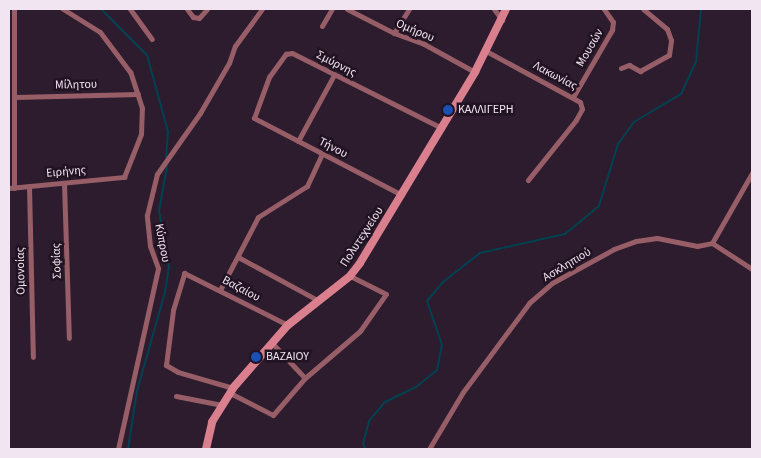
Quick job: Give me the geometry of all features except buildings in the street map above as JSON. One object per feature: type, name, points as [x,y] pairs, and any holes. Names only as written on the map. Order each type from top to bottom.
[{"type":"street","points":[[11,188],[15,97],[11,71],[14,9]]},
{"type":"street","points":[[63,9],[100,32],[130,72],[138,94]]},
{"type":"street","points":[[130,9],[152,39]]},
{"type":"street","points":[[187,9],[190,15],[200,18],[207,9]]},
{"type":"street","name":"Κύπρου","points":[[118,449],[158,268],[150,246],[147,215],[157,174],[212,93],[235,46],[262,9]]},
{"type":"street","points":[[322,26],[332,9]]},
{"type":"street","name":"Ομήρου","points":[[347,9],[394,33],[424,44],[475,72]]},
{"type":"street","points":[[394,33],[409,9]]},
{"type":"street","points":[[494,9],[502,20]]},
{"type":"street","name":"Πολυτεχνείου","points":[[206,449],[212,422],[231,390],[288,325],[350,276],[475,72],[506,9]]},
{"type":"street","name":"Μουσών","points":[[573,97],[612,30],[613,22],[606,9]]},
{"type":"street","points":[[621,68],[629,65],[640,71],[669,55],[671,40],[667,29],[643,9]]},
{"type":"street","name":"Λακωνίας","points":[[486,51],[580,102],[582,109],[576,120],[528,180]]},
{"type":"street","name":"Σμύρνης","points":[[254,118],[269,77],[286,54],[292,53],[442,128]]},
{"type":"street","points":[[298,141],[334,75]]},
{"type":"street","name":"Μίλητου","points":[[15,97],[138,94]]},
{"type":"street","name":"Ειρήνης","points":[[11,188],[124,177],[141,134],[138,94]]},
{"type":"street","name":"Τήνου","points":[[254,118],[402,194]]},
{"type":"street","points":[[220,290],[258,217],[307,186],[322,154]]},
{"type":"street","points":[[752,173],[712,243],[752,269]]},
{"type":"street","name":"Σοφίας","points":[[64,182],[69,338]]},
{"type":"street","name":"Ομονοίας","points":[[29,186],[33,357]]},
{"type":"street","name":"Ασκληπιού","points":[[429,449],[508,328],[529,303],[552,283],[614,249],[636,241],[658,238],[696,246],[712,243]]},
{"type":"street","points":[[238,256],[319,301]]},
{"type":"street","name":"Βαζαίου","points":[[231,390],[178,372],[166,365],[173,310],[184,273],[288,325]]},
{"type":"street","points":[[231,390],[273,415],[305,378],[360,331],[386,294],[350,276]]},
{"type":"street","points":[[272,343],[305,378]]},
{"type":"street","points":[[176,396],[222,405]]},
{"type":"waterway","points":[[101,9],[147,55],[168,131],[166,157]]},
{"type":"waterway","points":[[366,449],[363,444],[369,421],[385,402],[416,387],[437,370],[442,345],[427,301],[443,282],[480,253],[565,234],[599,206],[618,144],[634,122],[681,94],[696,62],[701,9]]},
{"type":"waterway","points":[[128,449],[137,391],[165,292],[169,266],[159,211],[167,166]]},
{"type":"place","name":"ΚΑΛΛΙΓΕΡΗ","points":[[448,110]]},
{"type":"place","name":"ΒΑΖΑΙΟΥ","points":[[256,357]]}]
